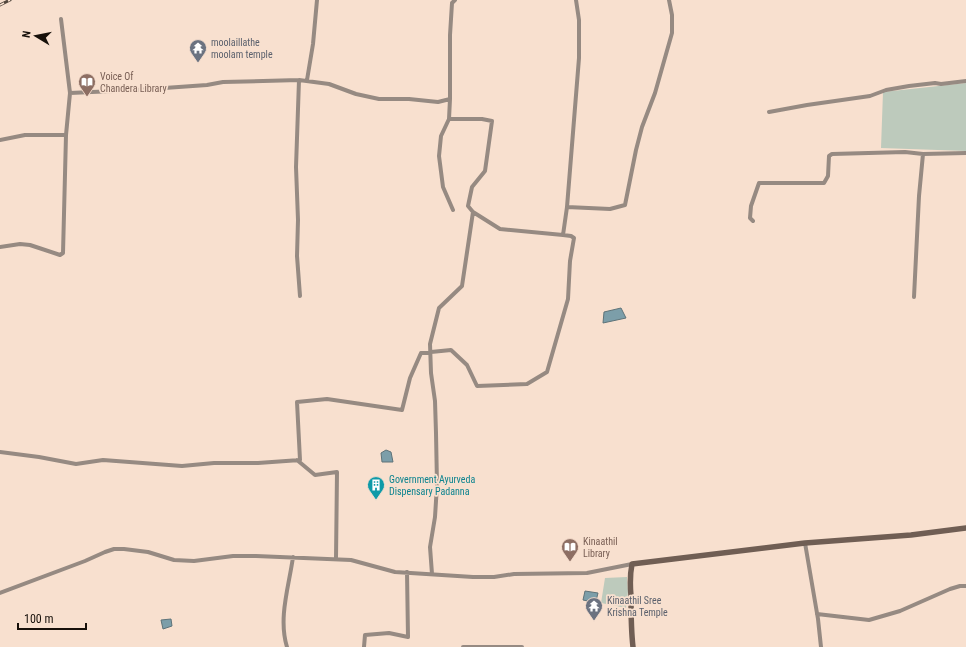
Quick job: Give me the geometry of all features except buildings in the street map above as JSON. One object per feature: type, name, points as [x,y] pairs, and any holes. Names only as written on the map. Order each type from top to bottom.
[{"type":"main road","points":[[633,647],[630,587],[630,571],[632,564],[805,543],[911,535],[966,528]]},
{"type":"street","points":[[307,80],[313,44],[317,0]]},
{"type":"street","points":[[453,210],[443,187],[439,156],[441,136],[449,119],[450,21],[452,3],[454,0]]},
{"type":"street","points":[[563,235],[567,207],[579,58],[579,20],[576,0]]},
{"type":"street","points":[[567,207],[610,210],[625,205],[642,127],[655,93],[672,33],[669,0]]},
{"type":"street","points":[[0,247],[20,244],[30,245],[60,255],[63,253],[66,136],[70,93],[62,19]]},
{"type":"street","points":[[299,80],[296,167],[298,220],[297,256],[300,296]]},
{"type":"street","points":[[70,93],[207,86],[223,82],[307,80],[329,84],[356,94],[379,99],[409,99],[438,102],[450,99]]},
{"type":"street","points":[[769,112],[870,96],[886,90],[909,86],[966,81]]},
{"type":"street","points":[[0,452],[76,464],[103,460],[182,466],[214,463],[258,463],[300,460],[297,402],[327,399],[402,410],[410,378],[421,353],[451,350],[467,365],[477,386],[527,384],[547,372],[568,299],[570,261],[574,238],[563,235],[500,229],[473,212],[468,206],[469,199],[472,187],[485,172],[492,120],[449,119]]},
{"type":"street","points":[[0,140],[25,135],[66,136]]},
{"type":"street","points":[[753,221],[750,218],[751,206],[759,183],[824,182],[828,176],[829,156],[832,154],[905,152],[923,154],[966,153]]},
{"type":"street","points":[[914,297],[919,196],[923,154]]},
{"type":"street","points":[[432,574],[430,547],[435,517],[437,485],[435,401],[431,373],[430,344],[439,308],[462,286],[473,212]]},
{"type":"street","points":[[297,460],[315,475],[337,472],[336,560]]},
{"type":"street","points":[[805,543],[817,614],[820,647]]},
{"type":"street","points":[[0,594],[114,549],[124,548],[148,552],[181,561],[194,561],[233,556],[293,557],[361,562],[395,572],[494,577],[514,574],[587,573],[632,564]]},
{"type":"street","points":[[287,647],[284,636],[285,607],[293,557]]},
{"type":"street","points":[[364,647],[365,635],[389,633],[408,637],[407,572]]},
{"type":"street","points":[[817,614],[869,620],[900,612],[950,589],[966,586]]},
{"type":"street","points":[[463,647],[522,647]]},
{"type":"green space","points":[[966,83],[966,151],[881,148],[883,92]]},
{"type":"green space","points":[[627,577],[628,592],[626,608],[601,603],[605,578]]},
{"type":"water","points":[[621,308],[626,318],[603,323],[604,312]]},
{"type":"water","points":[[386,450],[391,452],[393,462],[382,462],[381,453]]},
{"type":"water","points":[[585,591],[598,593],[596,601],[592,602],[583,600]]},
{"type":"water","points":[[171,619],[172,626],[163,629],[161,620]]},
{"type":"railway","points":[[0,5],[10,0]]},
{"type":"place","name":"moolaillathe moolam temple","points":[[198,63]]},
{"type":"place","name":"Voice Of Chandera Library","points":[[87,97]]},
{"type":"place","name":"Government Ayurveda Dispensary Padanna","points":[[376,500]]},
{"type":"place","name":"Kinaathil Library","points":[[570,562]]},
{"type":"place","name":"Kinaathil Sree Krishna Temple","points":[[594,621]]}]
